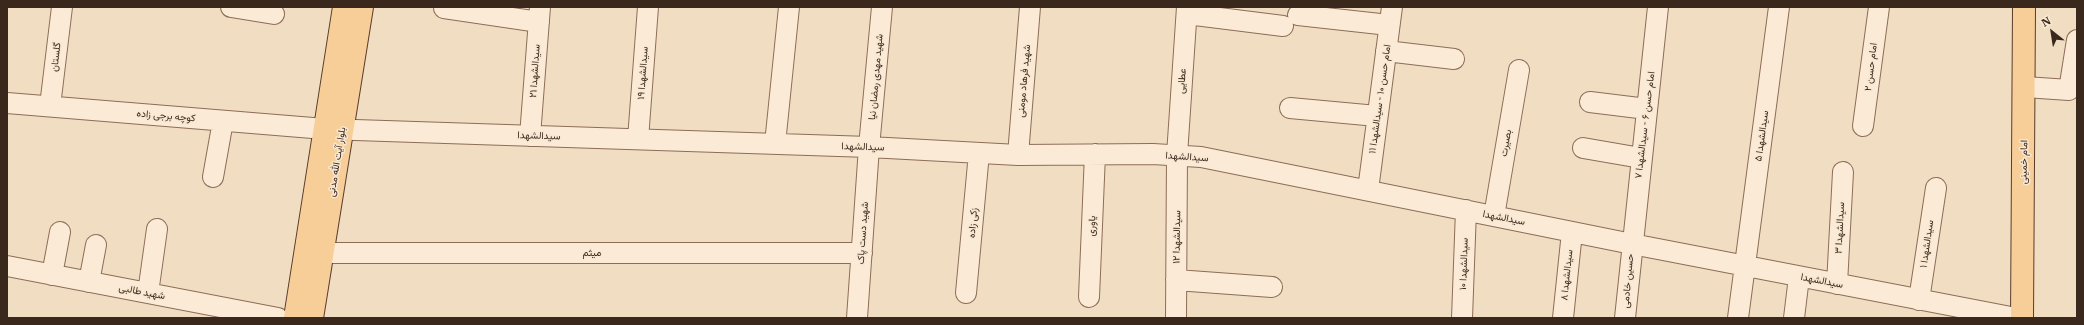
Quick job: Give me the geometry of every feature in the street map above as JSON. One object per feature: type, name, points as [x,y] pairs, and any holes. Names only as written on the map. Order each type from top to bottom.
[{"type":"main road","name":"بلوار آیت الله مدنی","points":[[312,318],[322,253],[344,7]]},
{"type":"main road","name":"بلوار آیت الله مدنی","points":[[295,318],[333,129],[362,7]]},
{"type":"main road","name":"امام خمینی","points":[[2022,318],[2025,86],[2024,7]]},
{"type":"street","name":"گلستان","points":[[50,106],[62,7]]},
{"type":"street","points":[[231,7],[274,14]]},
{"type":"street","name":"سیدالشهدا ۱۹","points":[[638,139],[648,7]]},
{"type":"street","points":[[775,144],[789,7]]},
{"type":"street","name":"شهید مهدی رمضان نیا","points":[[869,147],[882,7]]},
{"type":"street","name":"شهید فرهاد مومنی","points":[[1018,155],[1030,7]]},
{"type":"street","name":"امام حسن ۶ - سیدالشهدا ۷","points":[[1632,244],[1658,7]]},
{"type":"street","name":"سیدالشهدا ۵","points":[[1738,318],[1779,7]]},
{"type":"street","name":"امام حسن ۲","points":[[1864,126],[1879,7]]},
{"type":"street","points":[[444,8],[540,14]]},
{"type":"street","points":[[1187,10],[1290,21],[1391,16]]},
{"type":"street","name":"عطایی","points":[[1178,155],[1187,10]]},
{"type":"street","name":"سیدالشهدا ۲۱","points":[[530,136],[540,14]]},
{"type":"street","name":"امام حسن ۱۰ - سیدالشهدا ۱۱","points":[[1368,190],[1391,16]]},
{"type":"street","points":[[2025,86],[2073,91],[2077,40]]},
{"type":"street","points":[[1386,51],[1454,59]]},
{"type":"street","name":"بصیرت","points":[[1494,216],[1519,70]]},
{"type":"street","points":[[1590,102],[1647,109]]},
{"type":"street","name":"کوچه برجى زاده","points":[[7,103],[333,129]]},
{"type":"street","points":[[1290,108],[1377,116]]},
{"type":"street","points":[[213,177],[223,121]]},
{"type":"street","name":"سیدالشهدا","points":[[333,129],[869,147],[1018,155],[1095,154],[1201,156],[1632,244],[2016,318]]},
{"type":"street","name":"شهید دست پاک","points":[[857,318],[869,147]]},
{"type":"street","points":[[1583,148],[1641,158]]},
{"type":"street","name":"زکی زاده","points":[[966,293],[980,153]]},
{"type":"street","name":"یاوری","points":[[1089,297],[1095,154]]},
{"type":"street","name":"سیدالشهدا ۱۲","points":[[1176,318],[1178,155]]},
{"type":"street","name":"سیدالشهدا ۳","points":[[1837,284],[1843,172]]},
{"type":"street","name":"سیدالشهدا ۱","points":[[1919,300],[1936,188]]},
{"type":"street","name":"سیدالشهدا ۱۰","points":[[1462,318],[1466,210]]},
{"type":"street","points":[[148,293],[157,228]]},
{"type":"street","points":[[52,275],[60,232]]},
{"type":"street","name":"سیدالشهدا ۸","points":[[1563,318],[1572,232]]},
{"type":"street","name":"حسین خادمی","points":[[1625,318],[1632,244]]},
{"type":"street","points":[[89,282],[96,245]]},
{"type":"street","name":"میثم","points":[[322,253],[862,253]]},
{"type":"street","name":"شهید طالبی","points":[[7,266],[278,318]]},
{"type":"street","points":[[1794,318],[1799,276]]},
{"type":"street","points":[[1176,280],[1272,287]]}]
